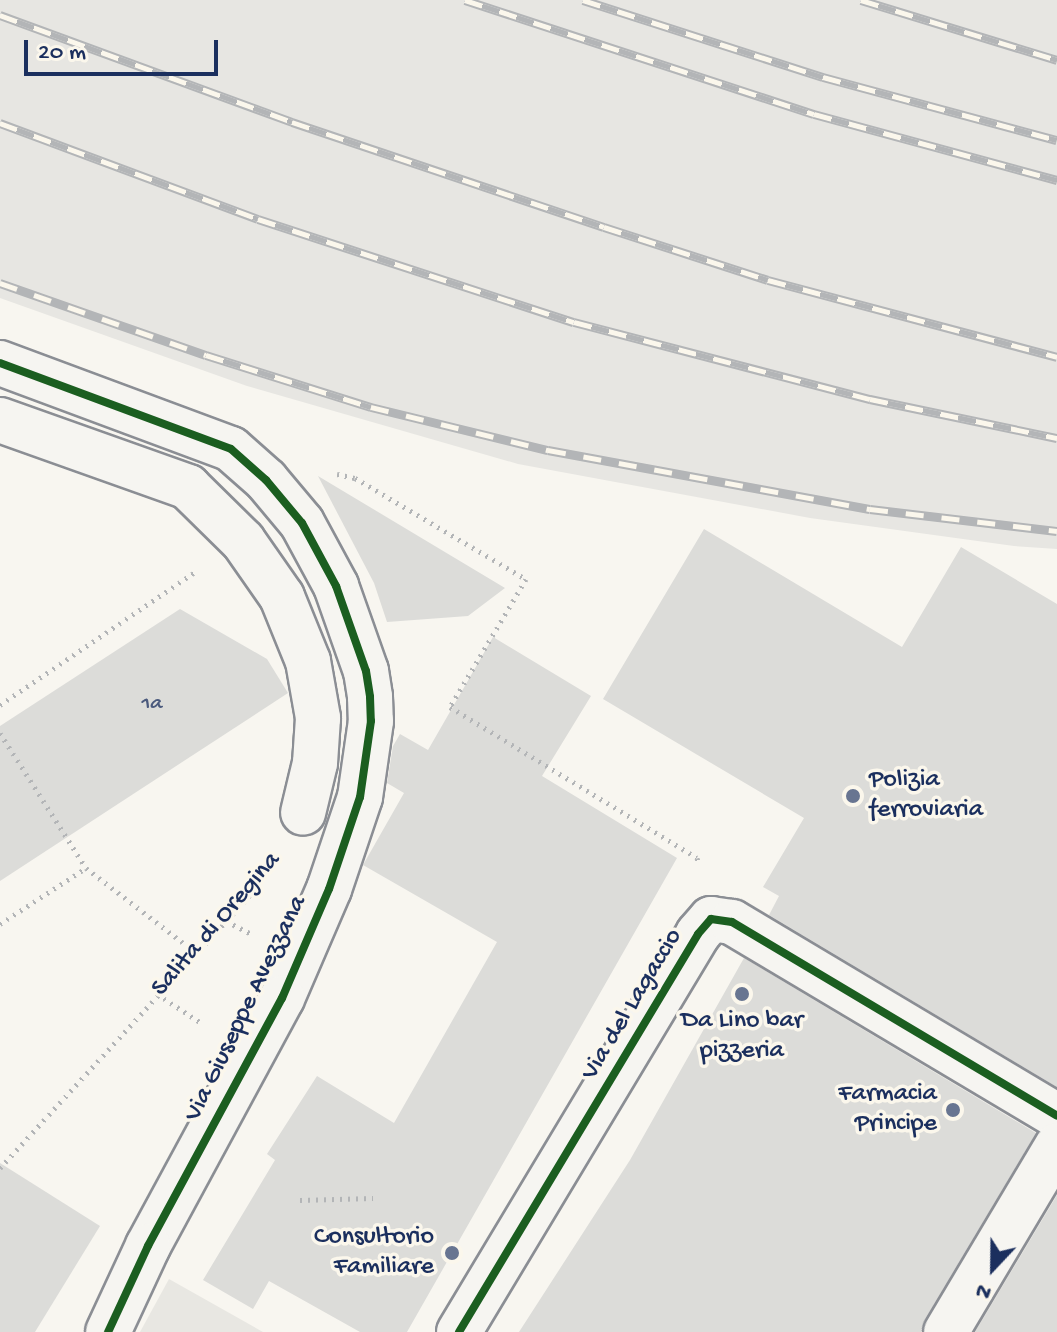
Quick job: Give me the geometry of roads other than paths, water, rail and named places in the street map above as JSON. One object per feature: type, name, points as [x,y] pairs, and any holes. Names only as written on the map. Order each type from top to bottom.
[{"type":"street","name":"Via Giuseppe Avezzana","points":[[0,363],[231,449],[266,480],[302,523],[336,586],[366,671],[370,697],[371,721],[360,797],[329,889],[282,998],[148,1246],[108,1332]]},
{"type":"street","points":[[0,420],[188,487],[243,541],[282,597],[308,661],[318,718],[315,763],[303,813]]},
{"type":"street","name":"Via del Lagaccio","points":[[459,1332],[698,934],[711,919],[732,922],[1057,1116]]},
{"type":"street","points":[[946,1332],[1057,1146]]},
{"type":"railway","points":[[465,0],[814,114],[1057,180]]},
{"type":"railway","points":[[583,0],[823,77],[1057,140]]},
{"type":"railway","points":[[861,0],[1057,60]]},
{"type":"railway","points":[[0,15],[292,122],[604,227],[768,280],[1057,357]]},
{"type":"railway","points":[[0,123],[258,219],[574,322],[870,399],[1057,438]]},
{"type":"railway","points":[[0,283],[206,355],[371,407],[548,450],[870,509],[1057,531]]},
{"type":"place","name":"Polizia ferroviaria","points":[[853,796]]},
{"type":"place","name":"Da Lino bar pizzeria","points":[[742,994]]},
{"type":"place","name":"Farmacia Principe","points":[[953,1110]]},
{"type":"place","name":"Consultorio Familiare","points":[[452,1253]]}]
